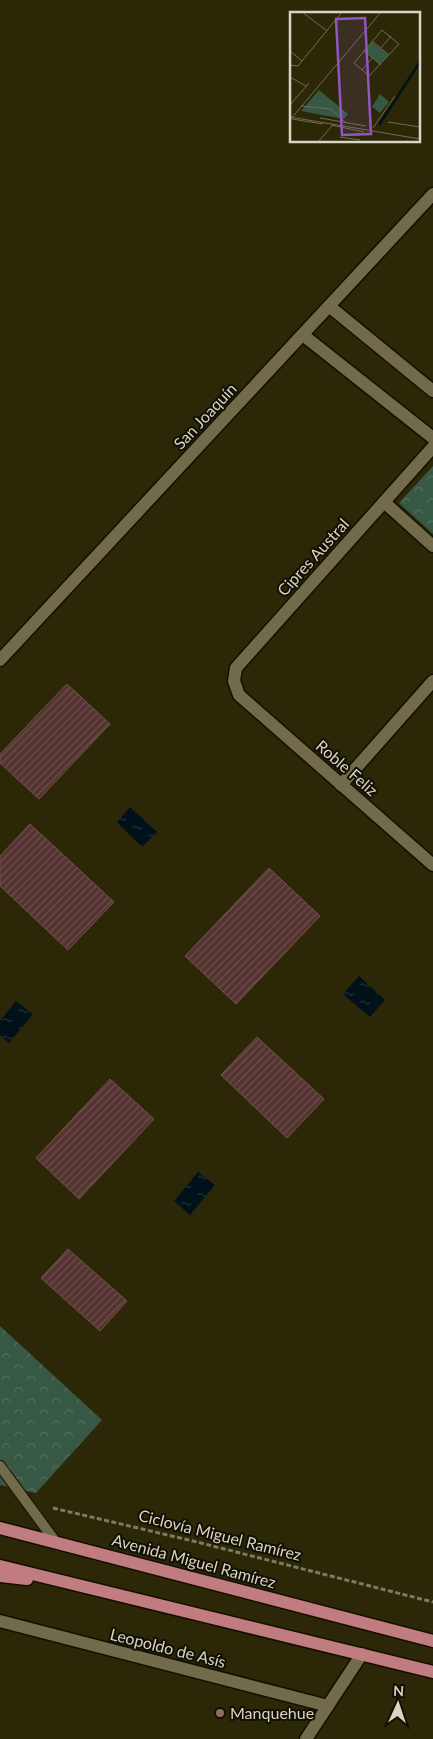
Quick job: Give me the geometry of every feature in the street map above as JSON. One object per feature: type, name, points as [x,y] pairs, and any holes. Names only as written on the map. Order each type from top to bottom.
[{"type":"main road","name":"Avenida Miguel Ramírez","points":[[0,1528],[433,1641]]},
{"type":"main road","points":[[0,1566],[433,1672]]},
{"type":"main road","points":[[0,1576],[79,1585]]},
{"type":"street","name":"San Joaquín","points":[[0,660],[433,194]]},
{"type":"street","points":[[329,306],[433,391]]},
{"type":"street","points":[[303,335],[433,438]]},
{"type":"street","name":"Cipres Austral","points":[[239,695],[234,682],[236,668],[433,447]]},
{"type":"street","points":[[384,502],[433,546]]},
{"type":"street","points":[[341,785],[433,681]]},
{"type":"street","name":"Roble Feliz","points":[[239,695],[433,865]]},
{"type":"street","name":"Leopoldo de Asís","points":[[0,1621],[328,1706]]},
{"type":"street","points":[[306,1739],[362,1654]]},
{"type":"lane","points":[[0,1466],[55,1541]]},
{"type":"path","name":"Ciclovía Miguel Ramírez","points":[[26,1502],[202,1543],[433,1602]]},
{"type":"green space","points":[[433,466],[433,534],[399,503]]},
{"type":"green space","points":[[0,1326],[102,1420],[36,1493],[0,1485]]},
{"type":"water","points":[[130,807],[157,832],[142,847],[117,822]]},
{"type":"water","points":[[359,976],[385,1000],[370,1017],[343,994]]},
{"type":"water","points":[[16,1001],[33,1014],[9,1043],[0,1035],[0,1021]]},
{"type":"water","points":[[198,1172],[215,1185],[190,1215],[174,1201]]},
{"type":"building","points":[[67,684],[110,724],[39,799],[0,763],[0,754]]},
{"type":"building","points":[[30,824],[114,902],[68,950],[0,886],[0,856]]},
{"type":"building","points":[[269,868],[320,916],[236,1004],[185,956]]},
{"type":"building","points":[[257,1037],[324,1099],[287,1138],[221,1075]]},
{"type":"building","points":[[110,1079],[154,1119],[79,1199],[36,1158]]},
{"type":"building","points":[[68,1249],[127,1301],[100,1331],[41,1278]]},
{"type":"place","name":"Manquehue","points":[[220,1713]]}]
